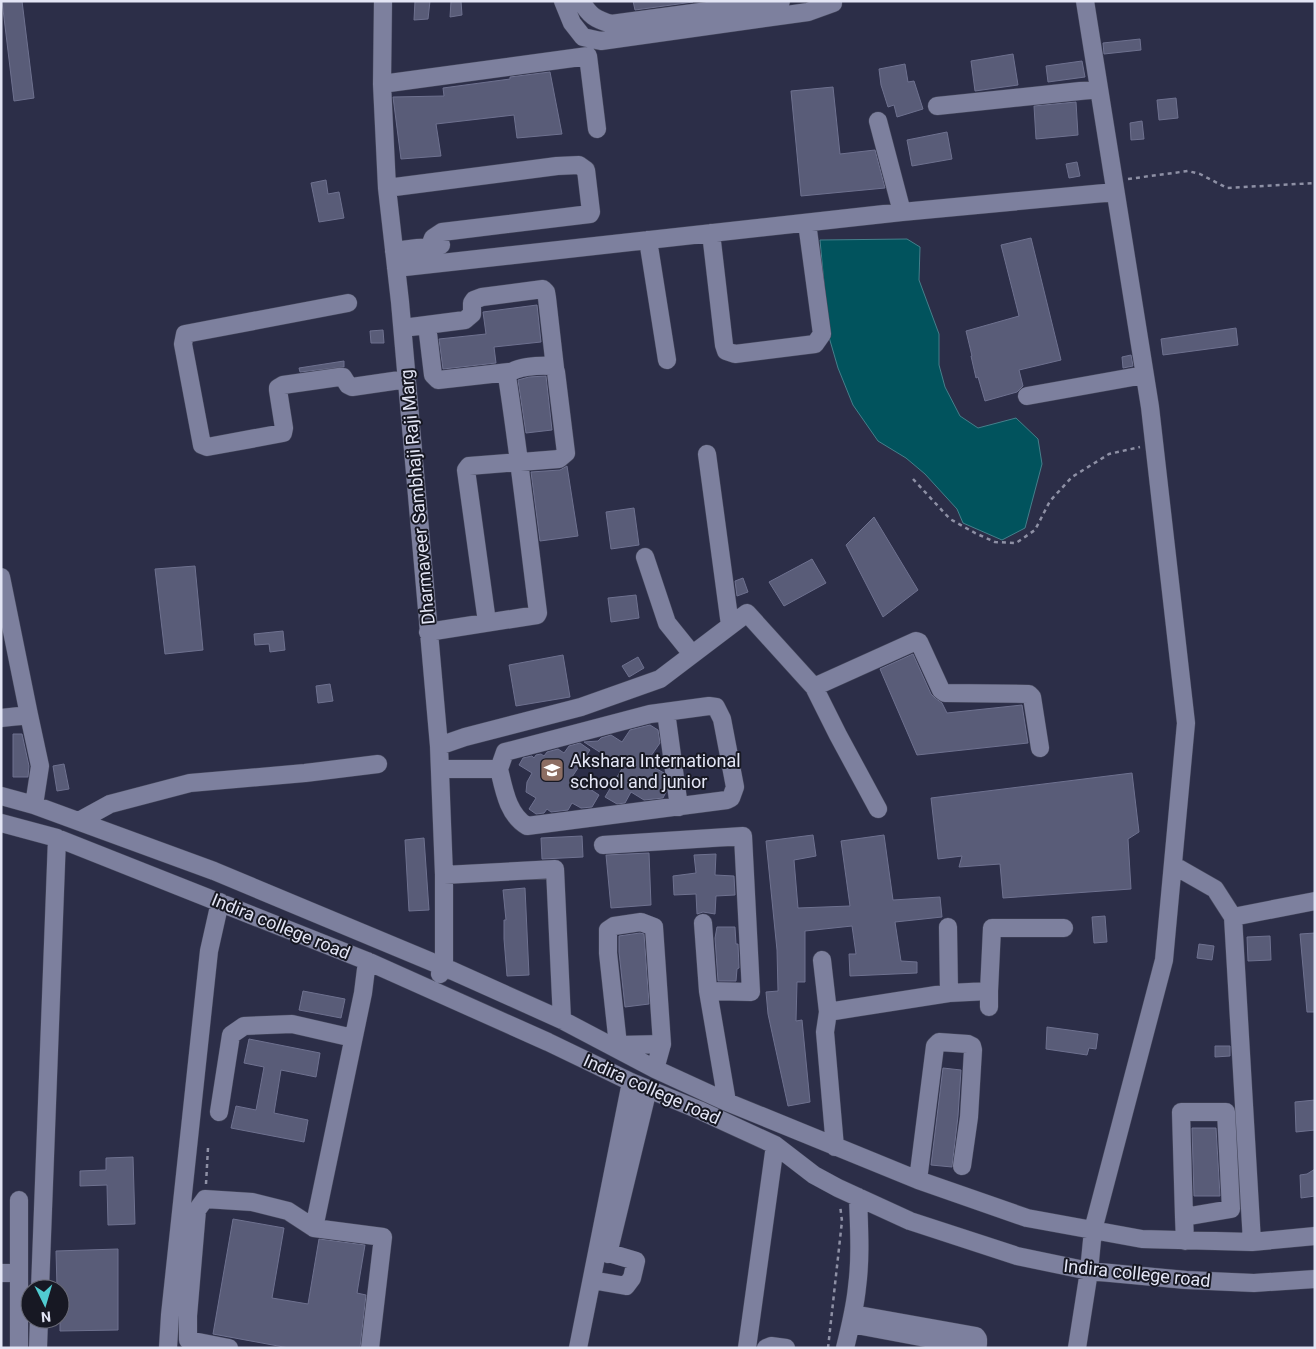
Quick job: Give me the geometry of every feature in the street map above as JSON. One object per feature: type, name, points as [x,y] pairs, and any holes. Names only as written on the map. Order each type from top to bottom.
[{"type":"street","name":"Dharmaveer Sambhaji Raji Marg","points":[[383,1],[382,84],[388,188],[403,328],[439,746],[444,875],[444,966],[432,989]]},
{"type":"street","points":[[563,1],[572,24],[583,37],[601,41],[808,12],[833,3],[833,1]]},
{"type":"street","points":[[581,1],[588,12],[598,20],[611,24],[781,1]]},
{"type":"street","points":[[1077,1348],[1089,1271],[1093,1230],[1164,960],[1186,723],[1154,444],[1085,1]]},
{"type":"street","points":[[382,84],[588,56],[597,129]]},
{"type":"street","points":[[937,106],[1099,89]]},
{"type":"street","points":[[878,121],[902,212]]},
{"type":"street","points":[[388,188],[557,166],[579,165],[586,170],[591,212],[590,214],[442,232],[433,238],[430,246],[395,260]]},
{"type":"street","points":[[573,179],[578,182],[581,215]]},
{"type":"street","points":[[395,260],[648,240],[1115,186]]},
{"type":"street","points":[[711,233],[724,345],[726,351],[735,354],[815,344],[819,340],[822,334],[807,222]]},
{"type":"street","points":[[648,240],[667,360]]},
{"type":"street","points":[[403,328],[465,320],[472,314],[472,303],[474,300],[482,297],[543,289],[546,292],[566,453],[559,458],[469,466],[466,470],[487,622]]},
{"type":"street","points":[[348,303],[185,334],[183,344],[202,445],[207,446],[283,433],[284,428],[278,388],[283,385],[339,377],[343,378],[348,386],[352,387],[407,378]]},
{"type":"street","points":[[427,325],[433,375],[438,380],[509,372],[522,368],[548,366],[554,368]]},
{"type":"street","points":[[428,632],[534,616],[538,612],[507,376],[509,372]]},
{"type":"street","points":[[1027,396],[1144,375]]},
{"type":"street","points":[[707,454],[730,626]]},
{"type":"street","points":[[645,556],[667,623],[692,654]]},
{"type":"street","points":[[1,577],[40,766],[34,805]]},
{"type":"street","points":[[439,746],[464,737],[581,707],[660,679],[747,612],[814,687],[838,736],[878,808]]},
{"type":"street","points":[[814,687],[919,642],[941,690],[945,693],[1029,694],[1032,697],[1040,748]]},
{"type":"street","points":[[645,684],[658,713],[679,807]]},
{"type":"street","points":[[709,706],[716,707],[722,719],[735,787],[731,798],[727,800],[527,826],[520,822],[512,812],[498,769],[505,752],[658,713],[709,706]]},
{"type":"street","points":[[1,718],[29,715]]},
{"type":"street","points":[[79,821],[110,804],[190,783],[305,773],[378,764]]},
{"type":"street","points":[[440,769],[498,769]]},
{"type":"street","name":"Indira college road","points":[[1,796],[34,805],[214,870],[444,966],[562,1020],[654,1069],[727,1102],[918,1180],[1028,1218],[1142,1239],[1252,1242],[1315,1236]]},
{"type":"street","name":"Indira college road","points":[[1,823],[57,838],[367,961],[432,989],[631,1082],[699,1110],[775,1145],[814,1175],[910,1221],[1017,1256],[1089,1271],[1186,1280],[1254,1283],[1315,1279]]},
{"type":"street","points":[[603,845],[743,836],[751,992],[708,991]]},
{"type":"street","points":[[40,1279],[57,838]]},
{"type":"street","points":[[1173,865],[1215,889],[1233,916],[1252,1242]]},
{"type":"street","points":[[444,875],[555,869],[562,1020]]},
{"type":"street","points":[[1233,916],[1315,901]]},
{"type":"street","points":[[168,1348],[209,951],[220,902]]},
{"type":"street","points":[[654,1069],[662,1044],[654,928],[641,922],[614,926],[608,930],[608,953],[618,1045],[662,1044]]},
{"type":"street","points":[[703,923],[708,991],[727,1102]]},
{"type":"street","points":[[948,927],[949,994]]},
{"type":"street","points":[[828,1012],[949,994],[989,999],[992,928],[1064,928]]},
{"type":"street","points":[[822,960],[828,1012],[825,1032],[835,1147]]},
{"type":"street","points":[[314,1228],[367,961]]},
{"type":"street","points":[[219,1112],[231,1035],[244,1026],[292,1024],[353,1038]]},
{"type":"street","points":[[918,1180],[922,1162],[934,1046],[939,1042],[968,1044],[972,1046],[973,1050],[969,1117],[962,1166]]},
{"type":"street","points":[[590,1348],[603,1282],[606,1246],[631,1082]]},
{"type":"street","points":[[578,1348],[648,1089]]},
{"type":"street","points":[[1184,1217],[1231,1208],[1226,1112],[1181,1112],[1184,1217],[1185,1241]]},
{"type":"street","points":[[775,1145],[756,1347],[786,1348]]},
{"type":"street","points":[[844,1348],[852,1319],[858,1285],[860,1231],[858,1197]]},
{"type":"street","points":[[229,1348],[188,1340],[188,1316],[198,1210],[205,1199],[252,1202],[288,1211],[314,1228],[383,1237],[370,1348]]},
{"type":"street","points":[[19,1200],[19,1348]]},
{"type":"street","points":[[603,1282],[626,1286],[632,1278],[636,1261],[606,1246]]},
{"type":"street","points":[[1,1273],[19,1273]]},
{"type":"street","points":[[852,1319],[976,1336],[978,1344],[974,1347],[852,1319]]},
{"type":"street","points":[[38,1348],[39,1329]]},
{"type":"path","points":[[1115,186],[1188,171],[1200,174],[1227,188],[1315,183]]},
{"type":"path","points":[[913,480],[950,519],[995,542],[1016,543],[1035,530],[1050,501],[1072,477],[1109,454],[1154,444]]},
{"type":"path","points":[[205,1199],[208,1148]]},
{"type":"path","points":[[828,1348],[842,1221],[838,1188]]},
{"type":"shaded area","points":[[907,239],[920,247],[919,280],[939,334],[939,365],[945,387],[960,416],[978,428],[1016,418],[1038,439],[1042,464],[1025,528],[1002,540],[963,523],[957,509],[925,474],[906,458],[878,441],[853,405],[838,368],[829,337],[820,240]]},
{"type":"building","points":[[2,1],[22,1],[34,98],[14,101]]},
{"type":"building","points":[[415,1],[430,1],[428,19],[414,20]]},
{"type":"building","points":[[451,1],[461,1],[462,15],[450,17]]},
{"type":"building","points":[[633,1],[693,1],[693,2],[635,10]]},
{"type":"building","points":[[1140,39],[1141,50],[1104,54],[1103,43]]},
{"type":"building","points":[[1013,54],[1018,85],[975,91],[971,61]]},
{"type":"building","points":[[1082,61],[1085,77],[1048,82],[1046,66]]},
{"type":"building","points":[[905,64],[908,82],[914,81],[923,109],[897,117],[894,105],[888,107],[881,85],[879,69]]},
{"type":"building","points":[[550,72],[562,134],[517,138],[514,115],[436,124],[441,156],[401,159],[393,97],[444,96],[443,88]]},
{"type":"building","points":[[833,87],[840,154],[875,150],[885,188],[801,196],[791,91]]},
{"type":"building","points":[[1176,98],[1178,118],[1159,120],[1157,100]]},
{"type":"building","points":[[1076,102],[1078,135],[1036,139],[1034,106]]},
{"type":"building","points":[[1142,121],[1144,139],[1131,140],[1130,123]]},
{"type":"building","points":[[947,132],[952,159],[912,166],[907,140]]},
{"type":"building","points":[[1077,162],[1080,176],[1069,178],[1066,164]]},
{"type":"building","points":[[326,180],[328,194],[339,192],[344,218],[319,222],[311,183]]},
{"type":"building","points":[[1031,238],[1061,360],[1019,370],[1023,386],[1017,392],[985,401],[978,377],[976,378],[966,331],[1019,316],[1001,245]]},
{"type":"building","points":[[537,305],[541,342],[494,347],[496,363],[443,369],[439,339],[486,334],[483,312]]},
{"type":"building","points":[[1236,328],[1238,345],[1163,355],[1161,339]]},
{"type":"building","points":[[383,330],[384,343],[371,343],[370,331]]},
{"type":"building","points":[[1131,355],[1133,366],[1123,368],[1122,357]]},
{"type":"building","points":[[344,361],[344,367],[300,372],[299,368]]},
{"type":"building","points":[[546,376],[552,430],[526,433],[518,380]]},
{"type":"building","points":[[567,466],[578,536],[540,541],[531,472],[560,470]]},
{"type":"building","points":[[634,508],[639,545],[611,549],[606,512]]},
{"type":"building","points":[[874,517],[918,590],[883,617],[846,545]]},
{"type":"building","points":[[812,559],[826,583],[784,606],[769,582]]},
{"type":"building","points":[[195,566],[203,650],[165,654],[155,569]]},
{"type":"building","points":[[743,578],[748,592],[737,596],[735,581]]},
{"type":"building","points":[[636,595],[639,618],[611,622],[608,598]]},
{"type":"building","points":[[283,631],[285,650],[270,652],[269,644],[255,645],[254,634]]},
{"type":"building","points":[[913,654],[931,694],[942,703],[947,713],[1022,705],[1028,743],[917,755],[880,669]]},
{"type":"building","points":[[563,655],[570,697],[516,706],[509,665]]},
{"type":"building","points":[[638,657],[644,668],[629,677],[622,666]]},
{"type":"building","points":[[330,684],[333,701],[318,703],[316,686]]},
{"type":"building","points":[[650,725],[658,730],[660,743],[646,763],[664,773],[666,792],[663,798],[644,800],[631,792],[625,803],[617,804],[605,797],[623,767],[584,742],[598,741],[611,735],[622,742],[630,730]]},
{"type":"building","points":[[13,734],[22,734],[29,766],[28,777],[13,777]]},
{"type":"building","points":[[580,743],[590,750],[572,777],[599,795],[592,807],[581,808],[572,803],[568,810],[551,812],[547,809],[544,813],[536,814],[529,809],[536,798],[526,792],[527,782],[532,773],[519,765],[523,758],[532,756],[534,758],[536,755],[541,754],[544,756],[547,752],[558,749],[564,753],[569,746]]},
{"type":"building","points":[[64,764],[69,789],[57,791],[53,766]]},
{"type":"building","points":[[1132,773],[1139,832],[1128,839],[1131,889],[1003,898],[1000,864],[959,867],[962,856],[938,859],[931,798]]},
{"type":"building","points":[[813,835],[816,856],[794,860],[798,908],[850,906],[841,841],[884,835],[893,900],[940,897],[942,917],[895,922],[901,961],[917,962],[917,973],[850,976],[849,954],[856,954],[852,926],[805,931],[805,982],[797,982],[796,1021],[802,1020],[810,1102],[788,1106],[768,1014],[766,992],[778,991],[777,950],[766,841]]},
{"type":"building","points":[[582,836],[583,857],[542,859],[541,838]]},
{"type":"building","points":[[424,838],[429,910],[409,911],[405,840]]},
{"type":"building","points":[[649,853],[651,905],[611,908],[606,855]]},
{"type":"building","points":[[716,854],[715,875],[734,876],[735,895],[716,896],[715,914],[703,912],[697,914],[696,894],[674,895],[673,876],[696,873],[694,855]]},
{"type":"building","points":[[525,888],[529,975],[507,976],[504,939],[504,920],[506,920],[503,890]]},
{"type":"building","points":[[1105,916],[1107,942],[1094,943],[1092,917]]},
{"type":"building","points":[[717,927],[735,927],[739,968],[737,969],[736,981],[718,981],[715,938]]},
{"type":"building","points":[[1315,933],[1315,1012],[1307,1012],[1300,934]]},
{"type":"building","points":[[644,934],[649,1004],[625,1007],[619,936]]},
{"type":"building","points":[[1270,936],[1271,960],[1248,961],[1247,937]]},
{"type":"building","points":[[1199,944],[1214,946],[1212,960],[1197,958]]},
{"type":"building","points":[[303,991],[345,999],[341,1018],[299,1010]]},
{"type":"building","points":[[1047,1027],[1098,1034],[1096,1049],[1089,1048],[1087,1055],[1046,1049]]},
{"type":"building","points":[[249,1039],[320,1053],[316,1077],[281,1070],[274,1113],[308,1120],[304,1142],[231,1128],[236,1106],[256,1110],[264,1067],[244,1063]]},
{"type":"building","points":[[1215,1046],[1230,1046],[1230,1056],[1215,1057]]},
{"type":"building","points":[[943,1068],[961,1070],[952,1167],[931,1165]]},
{"type":"building","points":[[1315,1100],[1315,1130],[1296,1132],[1295,1102]]},
{"type":"building","points":[[1192,1128],[1216,1128],[1220,1196],[1194,1196]]},
{"type":"building","points":[[133,1157],[135,1224],[108,1225],[107,1185],[80,1186],[80,1171],[106,1170],[106,1158]]},
{"type":"building","points":[[1315,1169],[1315,1196],[1301,1198],[1300,1175],[1307,1174]]},
{"type":"building","points":[[233,1219],[284,1228],[272,1298],[308,1304],[319,1239],[365,1245],[357,1293],[366,1295],[360,1348],[289,1348],[213,1334]]},
{"type":"building","points":[[118,1249],[118,1330],[60,1331],[60,1329],[70,1329],[70,1279],[57,1279],[56,1251]]},
{"type":"place","name":"Akshara International school and junior","points":[[552,770]]}]
